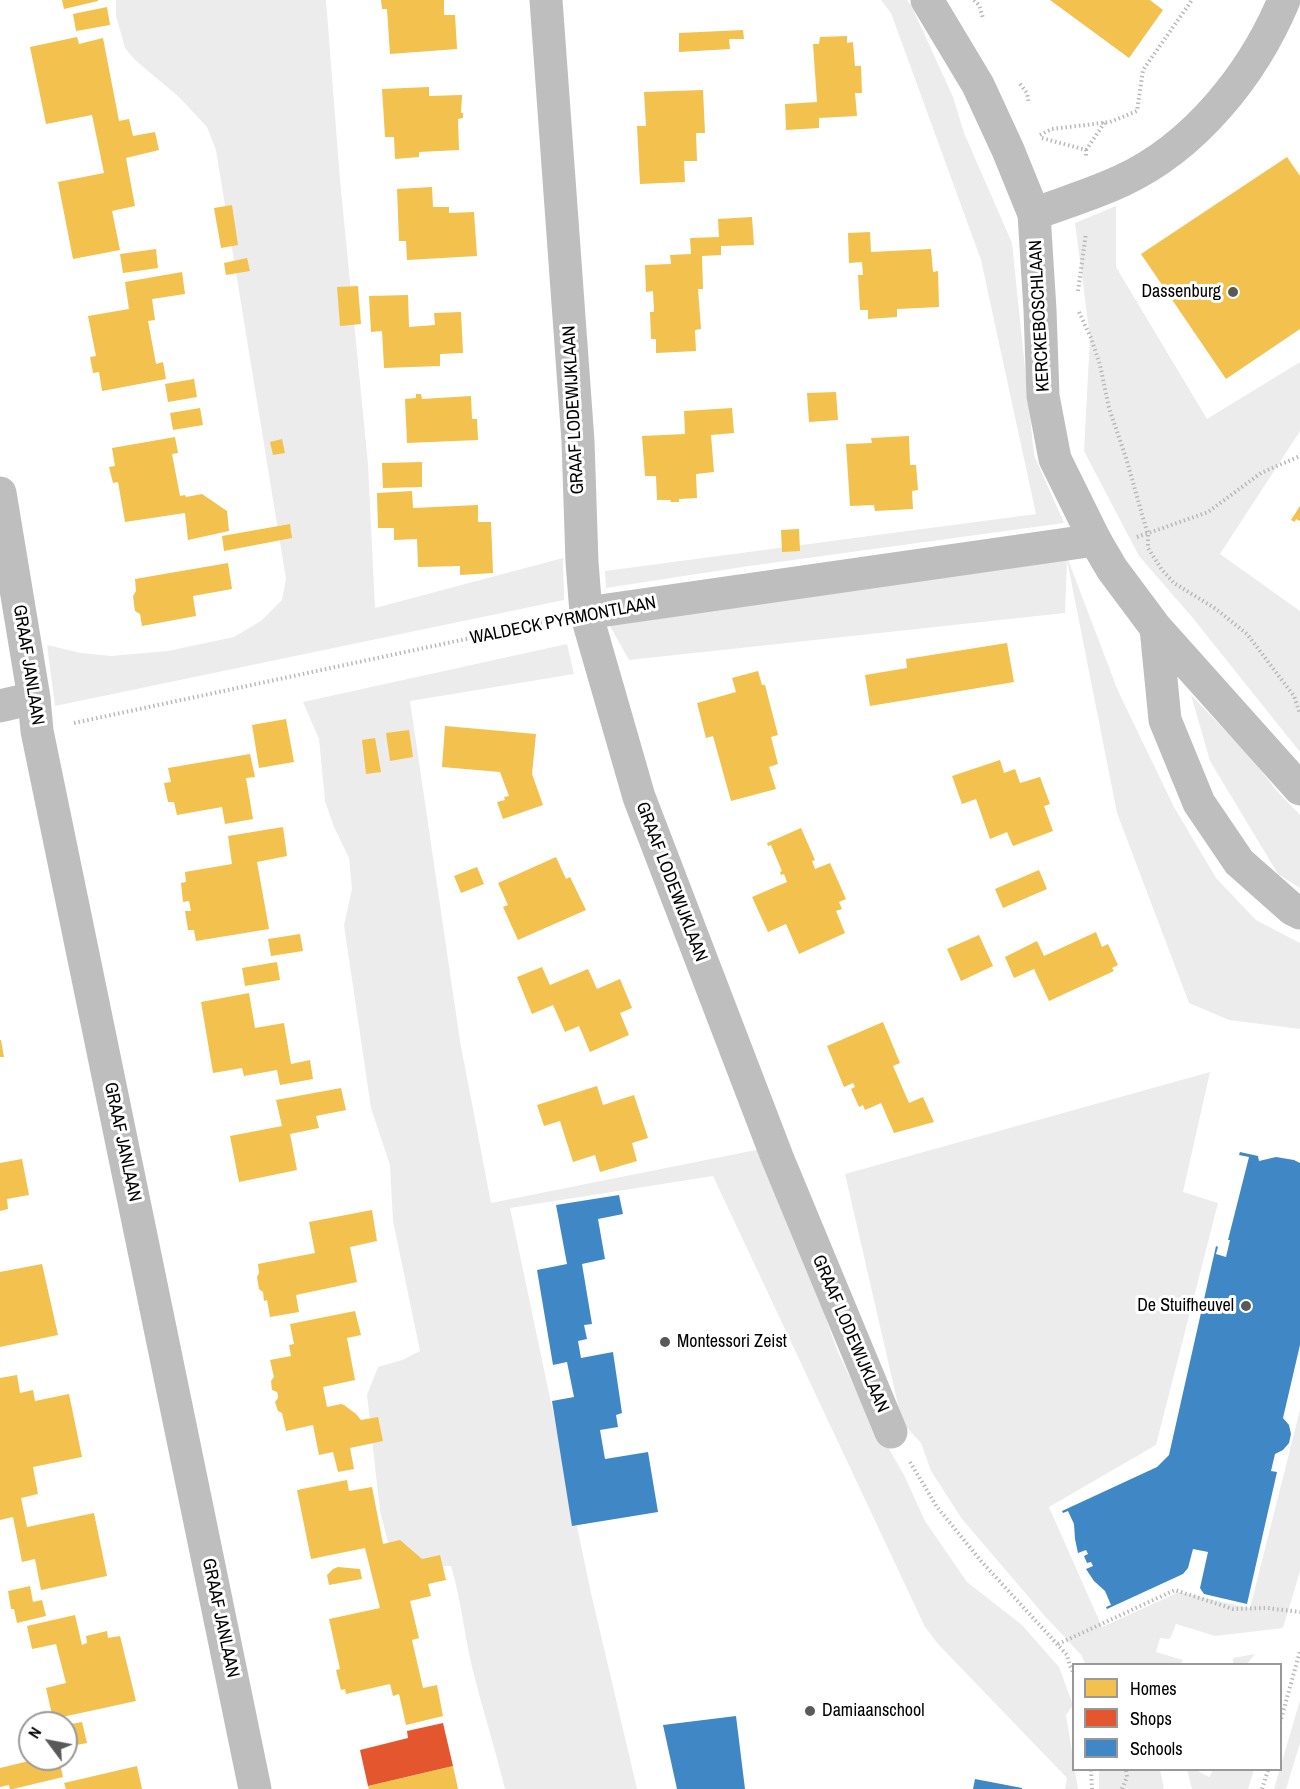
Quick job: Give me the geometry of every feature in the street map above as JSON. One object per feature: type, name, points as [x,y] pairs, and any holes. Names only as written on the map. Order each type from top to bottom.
[{"type":"street","name":"GRAAF LODEWIJKLAAN","points":[[546,0],[577,429],[586,613],[639,797],[777,1158],[891,1431]]},
{"type":"street","name":"KERCKEBOSCHLAAN","points":[[927,0],[978,85],[1022,143],[1034,214],[1043,396],[1055,459],[1095,540],[1112,568],[1156,628],[1300,789]]},
{"type":"street","points":[[1034,214],[1121,181],[1163,158],[1190,136],[1217,109],[1263,44],[1284,0]]},
{"type":"street","name":"GRAAF JANLAAN","points":[[0,493],[34,698],[37,731],[255,1789]]},
{"type":"street","name":"WALDECK PYRMONTLAAN","points":[[586,613],[1095,540]]},
{"type":"street","points":[[1156,628],[1165,720],[1199,803],[1239,862],[1292,909],[1300,913]]},
{"type":"street","points":[[0,706],[34,698]]},
{"type":"path","points":[[974,0],[979,5],[987,27]]},
{"type":"path","points":[[1022,143],[1052,129],[1110,122],[1137,111],[1143,70],[1192,0]]},
{"type":"path","points":[[1014,75],[1027,93],[1022,143]]},
{"type":"path","points":[[1077,294],[1086,239],[1089,194],[1086,150],[1105,122]]},
{"type":"path","points":[[1022,143],[1086,150]]},
{"type":"path","points":[[1075,305],[1091,338],[1100,365],[1109,408],[1148,535],[1148,548],[1162,570],[1174,583],[1216,609],[1247,634],[1294,696],[1300,714]]},
{"type":"path","points":[[1095,540],[1120,542],[1148,535],[1208,512],[1261,473],[1300,456]]},
{"type":"path","name":"WALDECK PYRMONTLAAN","points":[[37,731],[586,613]]},
{"type":"path","name":"GRAAF LODEWIJKLAAN","points":[[891,1431],[937,1507],[981,1562],[1058,1644],[1067,1655],[1072,1670]]},
{"type":"path","points":[[1058,1644],[1175,1590],[1233,1609],[1267,1608],[1300,1612]]},
{"type":"path","points":[[1282,1719],[1300,1651]]},
{"type":"path","points":[[1091,1771],[1092,1789]]},
{"type":"path","points":[[1122,1789],[1127,1777],[1126,1771]]},
{"type":"path","points":[[1262,1789],[1268,1771]]},
{"type":"shaded area","points":[[116,0],[326,0],[340,180],[368,464],[375,608],[563,558],[564,600],[55,706],[47,645],[81,653],[111,656],[168,651],[234,637],[261,621],[282,600],[286,579],[216,150],[207,127],[179,97],[135,60],[125,48],[116,16]]},
{"type":"shaded area","points":[[881,0],[907,0],[911,5],[953,97],[964,133],[1012,243],[1034,455],[1064,523],[606,588],[605,571],[1036,514],[981,260],[891,13]]},
{"type":"shaded area","points":[[1116,206],[1116,267],[1207,419],[1300,362],[1300,431],[1220,554],[1300,611],[1300,752],[1192,617],[1139,556],[1084,451],[1090,337],[1075,223]]},
{"type":"shaded area","points":[[1067,557],[1118,691],[1174,807],[1216,878],[1256,920],[1300,943],[1300,1029],[1229,1020],[1189,1003],[1117,813],[1067,560],[1065,613],[629,660],[610,626]]},
{"type":"shaded area","points":[[567,644],[574,674],[410,701],[460,1041],[491,1203],[766,1148],[837,1350],[861,1401],[904,1475],[925,1521],[967,1582],[1022,1625],[1059,1667],[1072,1702],[1066,1715],[1072,1752],[1072,1771],[1075,1771],[1078,1789],[1065,1789],[1067,1778],[938,1644],[925,1627],[713,1176],[510,1208],[591,1593],[637,1789],[505,1789],[472,1667],[451,1566],[403,1567],[391,1554],[380,1511],[367,1395],[378,1367],[402,1360],[420,1351],[393,1221],[390,1165],[371,1108],[344,925],[352,889],[349,858],[325,801],[319,739],[303,702]]},
{"type":"shaded area","points":[[1191,695],[1248,754],[1277,791],[1300,815],[1300,888],[1278,874],[1210,761]]},
{"type":"shaded area","points":[[1210,1072],[1183,1192],[1218,1203],[1156,1445],[1049,1507],[1102,1627],[1179,1592],[1250,1608],[1300,1410],[1300,1571],[1283,1628],[1215,1636],[1176,1624],[1170,1639],[1160,1638],[1156,1652],[1183,1660],[1181,1663],[1085,1663],[1082,1656],[962,1519],[931,1471],[921,1443],[902,1422],[845,1174]]},
{"type":"shaded area","points":[[1255,1654],[1248,1663],[1233,1663],[1233,1658]]},
{"type":"shaded area","points":[[1300,1700],[1300,1743],[1286,1789],[1274,1789],[1279,1771],[1282,1771],[1282,1762]]},
{"type":"shaded area","points":[[1099,1771],[1160,1771],[1164,1788],[1163,1789],[1099,1789]]},
{"type":"shaded area","points":[[1187,1771],[1198,1771],[1209,1777],[1212,1771],[1254,1771],[1248,1789],[1192,1789]]},
{"type":"building: Homes","points":[[62,0],[98,0],[98,1],[64,9]]},
{"type":"building: Homes","points":[[381,0],[444,0],[444,15],[455,15],[457,49],[390,54],[387,9],[382,9]]},
{"type":"building: Homes","points":[[1050,0],[1150,0],[1163,10],[1129,58]]},
{"type":"building: Homes","points":[[107,7],[110,25],[76,31],[73,14]]},
{"type":"building: Homes","points":[[743,30],[744,39],[729,39],[730,49],[679,52],[679,33]]},
{"type":"building: Homes","points":[[847,36],[847,43],[853,42],[855,66],[861,66],[862,93],[855,93],[857,116],[819,118],[819,128],[786,130],[785,104],[817,102],[813,44],[819,44],[820,37]]},
{"type":"building: Homes","points":[[77,37],[79,44],[103,38],[119,121],[129,119],[133,136],[155,132],[159,150],[126,158],[135,206],[112,211],[120,250],[73,259],[58,182],[104,173],[92,115],[46,124],[30,47]]},
{"type":"building: Homes","points":[[429,87],[429,96],[462,95],[463,118],[458,119],[459,150],[419,152],[419,157],[395,159],[394,137],[385,137],[382,89]]},
{"type":"building: Homes","points":[[703,90],[705,133],[696,133],[697,161],[684,161],[685,182],[640,184],[637,126],[646,126],[644,92]]},
{"type":"building: Homes","name":"Dassenburg","points":[[1287,157],[1300,176],[1300,329],[1226,379],[1141,254]]},
{"type":"building: Homes","points":[[432,187],[433,207],[449,207],[449,213],[474,212],[477,256],[407,260],[406,241],[399,241],[397,189]]},
{"type":"building: Homes","points":[[232,205],[238,245],[221,248],[214,208]]},
{"type":"building: Homes","points":[[752,217],[754,245],[721,246],[721,255],[702,256],[703,289],[698,289],[701,329],[695,330],[696,351],[656,353],[656,339],[651,339],[650,312],[654,312],[653,291],[646,292],[645,265],[671,264],[670,255],[691,254],[690,238],[719,237],[718,219]]},
{"type":"building: Homes","points":[[870,232],[871,252],[931,249],[933,272],[938,271],[939,307],[897,309],[897,317],[868,319],[868,310],[860,310],[858,275],[863,275],[862,262],[849,263],[848,233]]},
{"type":"building: Homes","points":[[156,249],[158,268],[123,273],[120,254]]},
{"type":"building: Homes","points":[[247,258],[250,271],[226,275],[224,263]]},
{"type":"building: Homes","points":[[182,272],[185,294],[152,299],[155,320],[148,321],[156,364],[163,362],[166,379],[102,391],[99,372],[93,373],[90,357],[96,356],[88,316],[129,309],[125,282]]},
{"type":"building: Homes","points":[[358,286],[361,324],[340,326],[337,287]]},
{"type":"building: Homes","points":[[408,295],[409,327],[435,325],[434,313],[461,312],[463,353],[440,354],[440,366],[384,368],[382,331],[371,332],[369,296]]},
{"type":"building: Homes","points":[[194,379],[197,397],[168,402],[165,384]]},
{"type":"building: Homes","points":[[836,392],[838,420],[809,422],[807,393]]},
{"type":"building: Homes","points":[[416,394],[421,394],[422,399],[471,396],[472,419],[477,419],[478,440],[407,443],[405,399],[416,398]]},
{"type":"building: Homes","points":[[200,408],[203,425],[173,430],[170,413]]},
{"type":"building: Homes","points":[[732,408],[734,433],[711,435],[714,472],[696,474],[697,498],[679,499],[679,502],[657,500],[656,476],[645,476],[642,436],[685,434],[684,411]]},
{"type":"building: Homes","points":[[909,436],[910,465],[916,465],[918,490],[912,491],[913,509],[875,511],[874,505],[850,506],[846,444],[872,443],[871,438]]},
{"type":"building: Homes","points":[[175,437],[178,453],[172,454],[180,496],[202,494],[227,511],[229,531],[188,540],[185,513],[125,522],[118,482],[113,483],[109,467],[115,466],[112,448]]},
{"type":"building: Homes","points":[[282,439],[285,453],[273,455],[270,442]]},
{"type":"building: Homes","points":[[422,462],[422,487],[383,488],[382,463]]},
{"type":"building: Homes","points":[[412,491],[413,508],[478,505],[478,522],[491,522],[493,573],[460,575],[460,566],[418,567],[417,539],[394,540],[394,528],[378,528],[377,493]]},
{"type":"building: Homes","points":[[1300,506],[1300,521],[1296,519],[1295,522],[1291,520]]},
{"type":"building: Homes","points":[[290,524],[292,538],[224,551],[222,536]]},
{"type":"building: Homes","points":[[799,529],[800,551],[782,552],[781,530]]},
{"type":"building: Homes","points":[[228,563],[232,589],[193,596],[196,616],[142,626],[140,614],[135,611],[133,596],[136,591],[135,579]]},
{"type":"building: Homes","points":[[1007,643],[1014,682],[870,706],[865,675],[907,668],[906,659]]},
{"type":"building: Homes","points":[[758,671],[762,685],[765,685],[778,735],[771,737],[778,764],[769,767],[776,789],[731,801],[713,736],[706,738],[697,703],[736,692],[732,678]]},
{"type":"building: Homes","points":[[286,719],[294,762],[259,768],[252,725]]},
{"type":"building: Homes","points":[[445,726],[536,734],[532,774],[543,805],[503,819],[497,802],[509,796],[500,772],[442,767]]},
{"type":"building: Homes","points":[[409,730],[413,757],[390,761],[386,733]]},
{"type":"building: Homes","points":[[375,738],[381,772],[366,774],[362,740]]},
{"type":"building: Homes","points":[[250,754],[255,777],[246,778],[253,819],[225,824],[222,807],[177,815],[174,802],[168,802],[164,783],[171,782],[168,768]]},
{"type":"building: Homes","points":[[1000,760],[1004,773],[1015,769],[1020,783],[1040,777],[1050,804],[1044,806],[1053,831],[1013,846],[1007,832],[990,839],[976,799],[962,804],[952,776]]},
{"type":"building: Homes","points":[[283,827],[287,856],[257,862],[269,929],[196,941],[194,930],[188,930],[185,911],[191,911],[189,901],[183,902],[181,883],[186,882],[185,872],[232,864],[228,836]]},
{"type":"building: Homes","points":[[801,828],[815,860],[812,861],[815,869],[830,863],[846,899],[839,902],[842,909],[836,911],[845,933],[799,954],[786,924],[768,932],[752,897],[787,882],[784,874],[781,875],[782,871],[771,845],[768,846],[767,843]]},
{"type":"building: Homes","points":[[556,857],[566,879],[570,877],[586,910],[518,940],[503,907],[508,905],[498,883]]},
{"type":"building: Homes","points":[[477,867],[484,884],[461,893],[454,876]]},
{"type":"building: Homes","points":[[1039,870],[1047,889],[1003,908],[995,889]]},
{"type":"building: Homes","points":[[1096,932],[1102,947],[1108,944],[1118,965],[1112,968],[1114,971],[1049,1001],[1034,969],[1014,978],[1005,957],[1037,941],[1044,956]]},
{"type":"building: Homes","points":[[300,934],[303,951],[271,956],[268,939]]},
{"type":"building: Homes","points":[[979,935],[993,966],[961,981],[947,949]]},
{"type":"building: Homes","points":[[277,962],[280,980],[245,986],[242,968]]},
{"type":"building: Homes","points":[[542,967],[550,985],[588,969],[597,989],[620,979],[632,1008],[620,1013],[629,1035],[590,1052],[579,1026],[565,1032],[553,1005],[532,1014],[517,977]]},
{"type":"building: Homes","points":[[249,993],[255,1028],[284,1023],[291,1064],[310,1060],[313,1079],[280,1085],[277,1070],[244,1076],[242,1068],[213,1073],[201,1002]]},
{"type":"building: Homes","points":[[883,1022],[900,1063],[893,1066],[909,1103],[923,1097],[934,1122],[894,1133],[881,1103],[865,1110],[863,1105],[859,1107],[851,1089],[855,1087],[853,1083],[844,1087],[827,1046]]},
{"type":"building: Homes","points":[[1,1040],[4,1057],[0,1057]]},
{"type":"building: Homes","points":[[597,1086],[603,1105],[634,1095],[648,1138],[632,1143],[637,1161],[600,1172],[595,1155],[573,1162],[560,1121],[544,1126],[537,1105]]},
{"type":"building: Homes","points":[[341,1088],[346,1110],[316,1116],[319,1128],[290,1134],[297,1170],[239,1182],[230,1136],[282,1126],[276,1100]]},
{"type":"building: Homes","points":[[22,1159],[29,1195],[7,1199],[8,1209],[0,1211],[0,1163]]},
{"type":"building: Homes","points":[[372,1210],[377,1241],[350,1247],[357,1282],[296,1295],[299,1312],[270,1317],[267,1300],[264,1301],[263,1292],[259,1289],[258,1264],[315,1253],[309,1222]]},
{"type":"building: Homes","points":[[42,1264],[58,1335],[0,1347],[0,1272]]},
{"type":"building: Homes","points":[[355,1311],[361,1335],[347,1338],[355,1380],[323,1387],[327,1407],[344,1405],[361,1420],[378,1417],[383,1441],[350,1448],[354,1469],[338,1472],[333,1452],[319,1455],[313,1425],[286,1431],[282,1413],[278,1411],[275,1402],[278,1398],[277,1392],[272,1390],[271,1381],[274,1377],[270,1360],[291,1356],[289,1345],[294,1344],[290,1324]]},
{"type":"building: Homes","points":[[17,1375],[20,1393],[33,1390],[35,1401],[69,1394],[82,1457],[33,1467],[38,1494],[21,1498],[27,1527],[94,1513],[107,1576],[41,1590],[35,1559],[22,1562],[13,1517],[0,1520],[0,1378]]},
{"type":"building: Homes","points":[[347,1480],[349,1491],[372,1487],[383,1544],[400,1540],[422,1559],[440,1555],[446,1580],[428,1584],[431,1596],[410,1601],[419,1638],[412,1640],[423,1688],[437,1685],[443,1716],[406,1725],[399,1694],[393,1696],[390,1684],[346,1694],[345,1689],[341,1690],[336,1670],[340,1669],[329,1619],[380,1608],[365,1548],[311,1559],[297,1490]]},
{"type":"building: Homes","points":[[338,1567],[360,1569],[362,1579],[329,1585],[327,1575]]},
{"type":"building: Homes","points":[[30,1586],[33,1602],[42,1600],[46,1616],[17,1623],[14,1609],[11,1609],[8,1591]]},
{"type":"building: Homes","points":[[75,1615],[82,1645],[87,1643],[86,1636],[107,1631],[108,1638],[120,1636],[136,1701],[78,1714],[78,1711],[51,1711],[46,1688],[66,1683],[56,1644],[32,1649],[27,1626]]},
{"type":"building: Homes","points":[[82,1722],[87,1743],[78,1745],[78,1723]]},
{"type":"building: Homes","points":[[18,1764],[18,1771],[62,1771],[63,1777],[10,1789],[9,1785],[0,1787],[0,1768]]},
{"type":"building: Homes","points":[[137,1766],[142,1789],[66,1789],[64,1783]]},
{"type":"building: Homes","points":[[453,1766],[458,1789],[369,1789],[368,1786]]},
{"type":"building: Shops","points":[[443,1723],[453,1766],[368,1786],[360,1750],[408,1738],[407,1731]]},
{"type":"building: Schools","name":"De Stuifheuvel","points":[[1240,1152],[1258,1156],[1259,1161],[1276,1157],[1300,1163],[1300,1345],[1283,1418],[1289,1425],[1291,1434],[1289,1443],[1275,1454],[1271,1471],[1277,1472],[1247,1604],[1204,1594],[1200,1588],[1208,1552],[1193,1549],[1188,1568],[1183,1574],[1107,1609],[1106,1607],[1111,1605],[1105,1591],[1086,1569],[1093,1566],[1091,1562],[1087,1563],[1084,1556],[1088,1554],[1086,1550],[1078,1553],[1074,1524],[1068,1511],[1063,1513],[1062,1511],[1157,1467],[1169,1455],[1216,1246],[1218,1247],[1216,1254],[1226,1257],[1230,1240],[1228,1240],[1249,1157],[1239,1155]]},
{"type":"building: Schools","points":[[619,1195],[623,1214],[598,1219],[605,1259],[582,1264],[592,1324],[584,1325],[587,1339],[578,1341],[581,1358],[613,1352],[622,1413],[616,1415],[618,1427],[600,1430],[605,1459],[648,1452],[658,1512],[572,1526],[552,1401],[574,1397],[567,1362],[553,1365],[537,1270],[567,1264],[556,1205]]},
{"type":"building: Schools","points":[[736,1716],[745,1789],[677,1789],[663,1725]]},
{"type":"building: Schools","points":[[975,1779],[1022,1788],[1022,1789],[973,1789]]},
{"type":"place","name":"Dassenburg","points":[[1233,292]]},
{"type":"place","name":"De Stuifheuvel","points":[[1246,1306]]},
{"type":"place","name":"Montessori Zeist","points":[[665,1342]]},
{"type":"place","name":"Damiaanschool","points":[[810,1711]]}]
